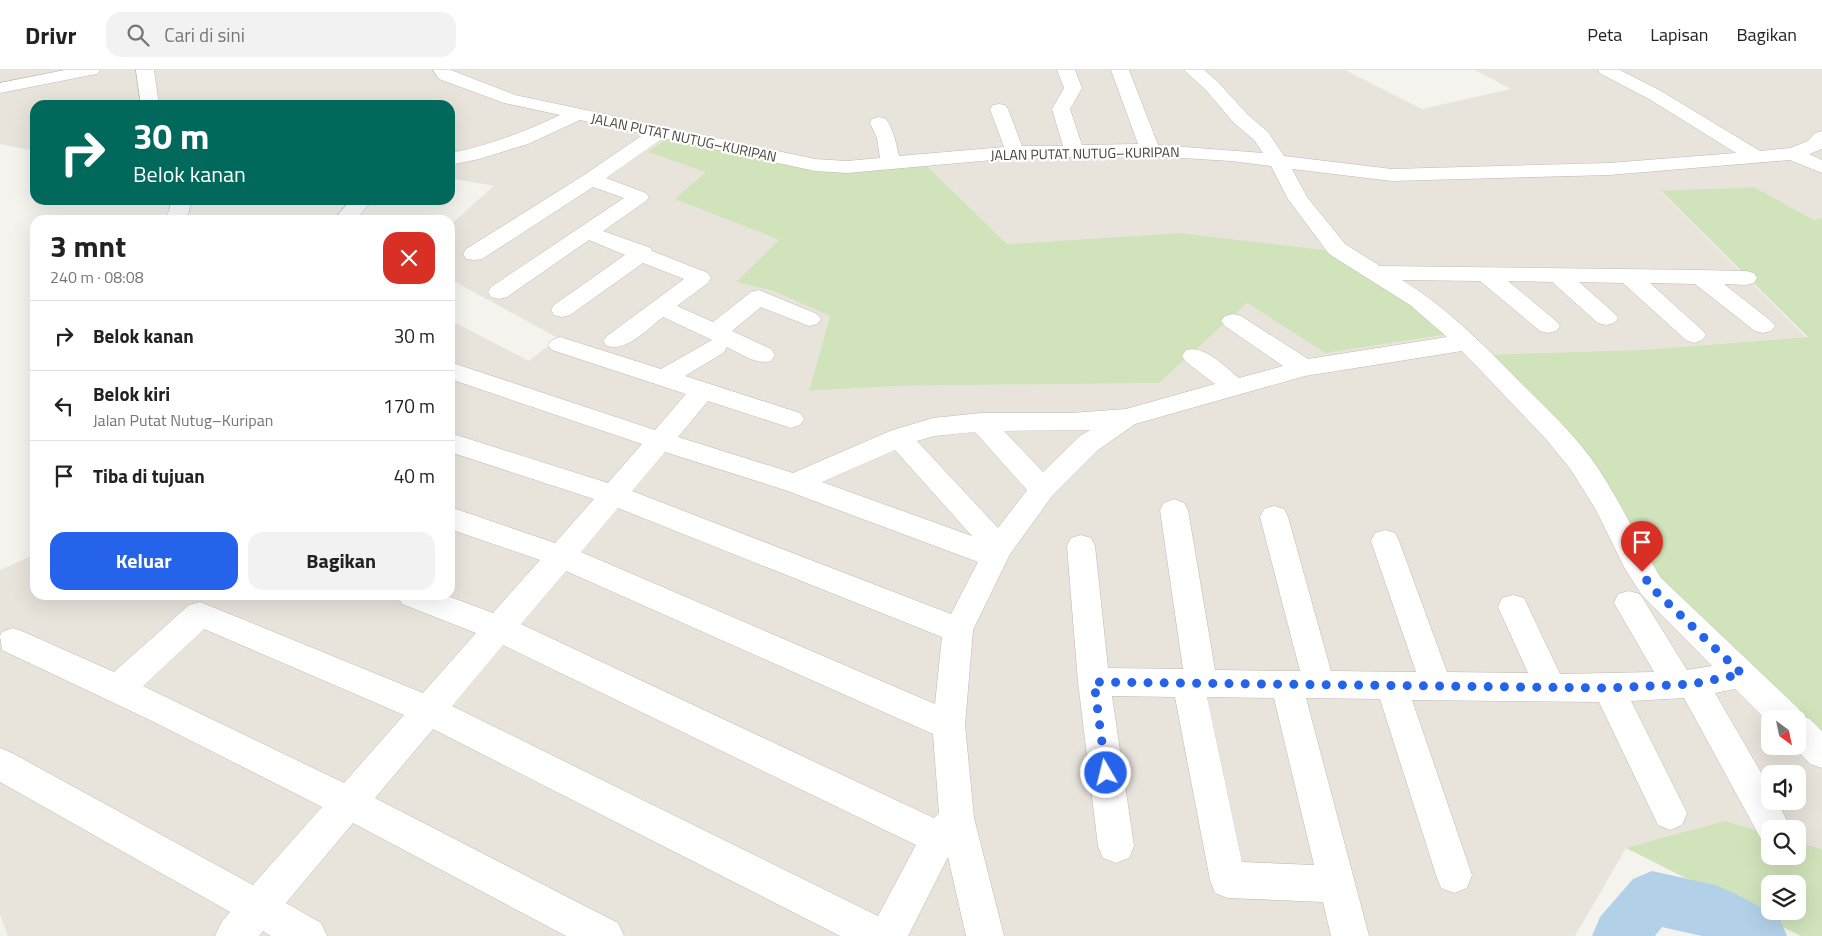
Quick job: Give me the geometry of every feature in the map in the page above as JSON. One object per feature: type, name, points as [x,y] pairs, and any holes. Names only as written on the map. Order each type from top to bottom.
[{"type":"street","points":[[0,88],[40,75],[91,70]]},
{"type":"street","points":[[145,70],[149,100]]},
{"type":"street","name":"JALAN PUTAT NUTUG–KURIPAN","points":[[442,70],[446,75],[510,99],[815,165],[847,167],[1015,152],[1150,150],[1231,155],[1392,175],[1609,169],[1794,154]]},
{"type":"street","points":[[1066,70],[1073,88],[1061,109],[1075,152]]},
{"type":"street","points":[[1120,70],[1150,150]]},
{"type":"street","points":[[1193,70],[1211,84],[1242,119],[1261,136],[1278,161],[1298,199],[1337,249],[1476,339]]},
{"type":"street","points":[[1607,70],[1655,95],[1758,158]]},
{"type":"street","points":[[999,109],[1015,152]]},
{"type":"street","points":[[455,158],[472,155],[521,140],[578,114]]},
{"type":"street","points":[[879,123],[886,138],[891,164]]},
{"type":"street","points":[[474,254],[591,179],[660,131]]},
{"type":"street","points":[[1794,154],[1815,145],[1822,137]]},
{"type":"street","points":[[1794,154],[1822,167]]},
{"type":"street","points":[[499,292],[639,197],[591,179]]},
{"type":"street","points":[[348,215],[358,205]]},
{"type":"street","points":[[588,232],[700,278],[615,341]]},
{"type":"street","points":[[562,310],[643,254]]},
{"type":"street","points":[[1376,273],[1746,278]]},
{"type":"street","points":[[1414,274],[1476,339],[1580,463],[1608,506],[1634,559],[1650,586],[1778,710]]},
{"type":"street","points":[[1486,275],[1548,326]]},
{"type":"street","points":[[1558,276],[1606,318]]},
{"type":"street","points":[[1629,276],[1694,335]]},
{"type":"street","points":[[1700,277],[1763,326]]},
{"type":"street","points":[[664,378],[715,340],[759,297],[809,319]]},
{"type":"street","points":[[661,307],[715,340],[763,355]]},
{"type":"street","points":[[1233,322],[1304,368]]},
{"type":"street","points":[[795,483],[899,438],[933,427],[981,422],[1071,422],[1126,418],[1304,368],[1476,339]]},
{"type":"street","points":[[560,345],[791,419]]},
{"type":"street","points":[[1194,356],[1235,387]]},
{"type":"street","points":[[455,372],[660,441],[795,483],[998,553]]},
{"type":"street","points":[[234,936],[703,391]]},
{"type":"street","points":[[985,936],[948,828],[949,725],[958,630],[998,553],[1042,489],[1089,443],[1126,418]]},
{"type":"street","points":[[981,422],[1042,489]]},
{"type":"street","points":[[899,438],[998,553]]},
{"type":"street","points":[[455,444],[613,495],[958,630]]},
{"type":"street","points":[[1174,510],[1195,683],[1228,880],[1336,884]]},
{"type":"street","points":[[1274,517],[1336,884],[1350,936]]},
{"type":"street","points":[[455,520],[561,556],[949,725]]},
{"type":"street","points":[[1385,541],[1436,685]]},
{"type":"street","points":[[1081,546],[1094,682],[1116,846]]},
{"type":"street","points":[[425,600],[498,628],[948,828]]},
{"type":"street","points":[[1629,603],[1685,684],[1768,820]]},
{"type":"street","points":[[1513,607],[1550,687]]},
{"type":"street","points":[[118,688],[200,614],[428,710],[879,936]]},
{"type":"street","points":[[13,641],[118,688],[349,802],[605,936]]},
{"type":"street","points":[[1094,682],[1608,688],[1685,684],[1742,674]]},
{"type":"street","points":[[1391,684],[1454,875]]},
{"type":"street","points":[[1608,688],[1670,813]]},
{"type":"street","points":[[1806,737],[1822,753]]},
{"type":"street","points":[[0,764],[308,936]]},
{"type":"street","points":[[888,936],[948,828]]},
{"type":"shaded area","points":[[0,70],[1345,70],[1422,109],[1511,89],[1475,70],[1822,70],[1822,218],[1814,220],[1754,187],[1661,192],[1806,337],[1640,350],[1479,355],[1796,710],[1761,710],[1761,755],[1806,755],[1806,721],[1822,739],[1822,849],[1806,844],[1806,820],[1761,820],[1761,830],[1626,848],[1575,936],[8,936],[0,915],[0,570],[30,556],[30,600],[455,600],[455,323],[529,361],[558,338],[455,282],[455,221],[494,186],[455,179],[455,100],[30,100],[30,150],[0,144]],"holes":[[[648,151],[927,166],[1007,244],[1179,233],[1325,353],[1247,303],[1159,383],[898,386],[809,391],[830,316],[773,291],[736,282],[779,240],[676,199],[707,172]]]},
{"type":"green space","points":[[666,139],[825,170],[927,166],[1007,244],[1179,233],[1350,253],[1455,333],[1325,353],[1247,303],[1159,383],[898,386],[809,391],[830,316],[773,291],[736,282],[779,240],[675,199],[706,172],[648,152]]},
{"type":"green space","points":[[1754,187],[1814,220],[1822,218],[1822,739],[1806,723],[1806,710],[1793,710],[1642,562],[1615,502],[1479,355],[1640,350],[1808,337],[1661,191]]},
{"type":"green space","points":[[1725,821],[1761,831],[1761,865],[1806,865],[1806,844],[1822,849],[1822,936],[1801,936],[1769,920],[1806,920],[1806,875],[1761,875],[1761,916],[1626,848]]},
{"type":"waterway","points":[[1619,936],[1652,898],[1715,912],[1760,936]]},
{"type":"route","points":[[1106,773],[1094,682],[1608,688],[1677,683],[1693,684],[1742,674],[1650,586],[1642,572]]}]
